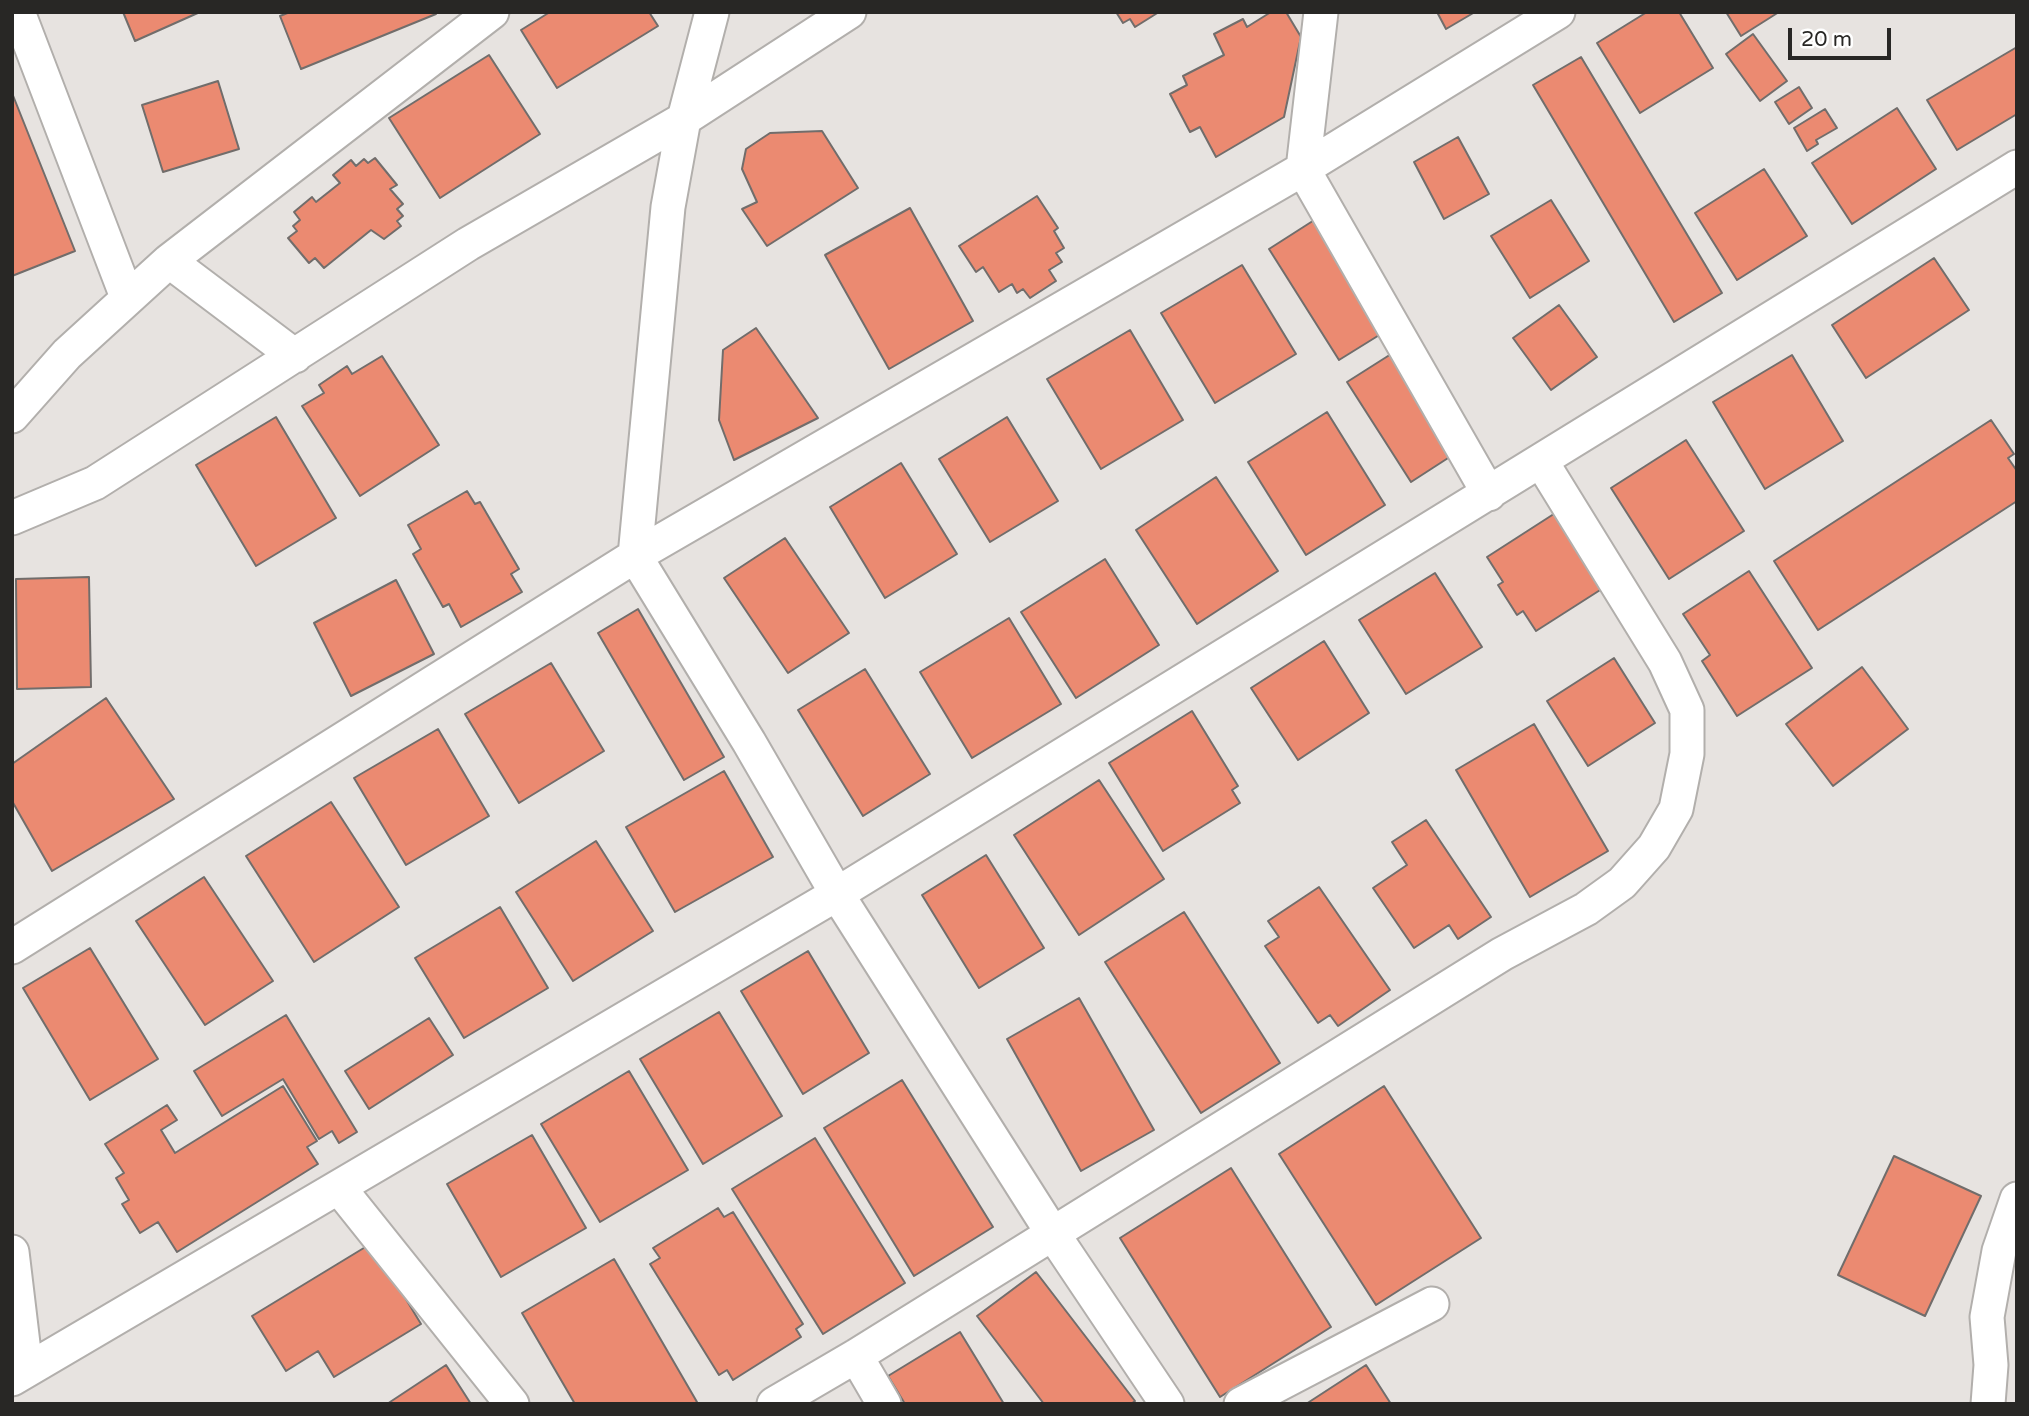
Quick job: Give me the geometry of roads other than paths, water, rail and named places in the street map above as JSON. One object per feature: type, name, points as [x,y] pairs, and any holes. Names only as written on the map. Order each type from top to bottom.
[{"type":"street","points":[[18,12],[127,296]]},
{"type":"street","points":[[12,416],[67,354],[127,296],[459,24],[492,12]]},
{"type":"street","points":[[712,12],[684,118],[668,207],[635,556],[749,742],[837,894],[1053,1234],[1167,1404]]},
{"type":"street","points":[[12,518],[95,483],[468,244],[684,118],[849,12]]},
{"type":"street","points":[[1321,12],[1303,169],[1489,494]]},
{"type":"street","points":[[12,947],[635,556],[1303,169],[1558,12]]},
{"type":"street","points":[[12,1252],[19,1374],[340,1189],[837,894],[2017,167]]},
{"type":"street","points":[[169,261],[295,356]]},
{"type":"street","points":[[774,1404],[856,1356],[1502,954],[1586,908],[1622,883],[1654,847],[1676,809],[1687,754],[1687,710],[1665,662],[1541,461]]},
{"type":"street","points":[[340,1189],[512,1404]]},
{"type":"street","points":[[1988,1404],[1991,1365],[1987,1317],[1999,1251],[2017,1199]]},
{"type":"street","points":[[1241,1404],[1432,1304]]},
{"type":"street","points":[[856,1356],[884,1404]]}]
